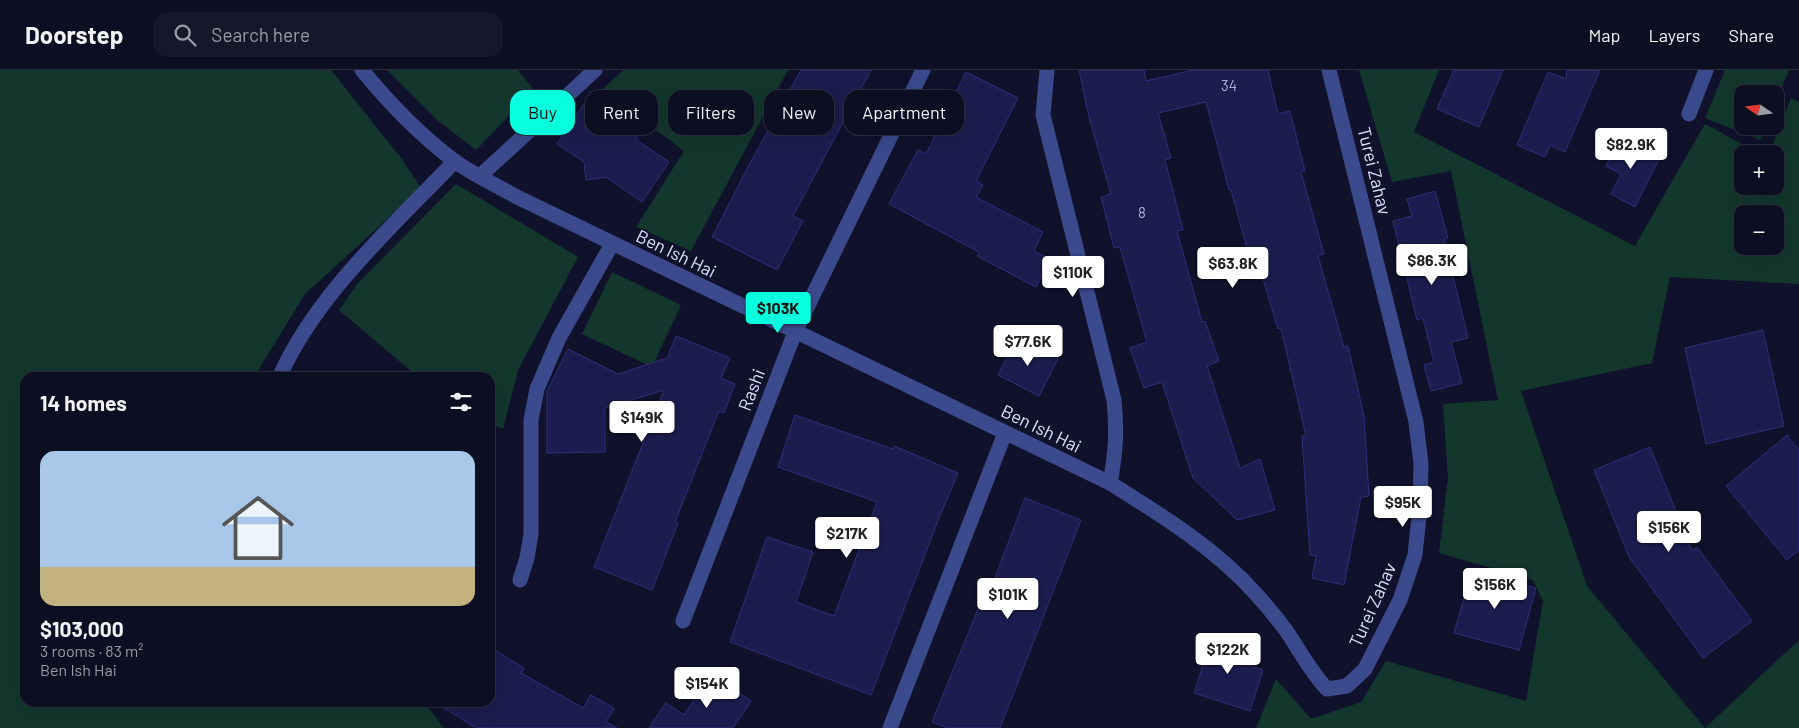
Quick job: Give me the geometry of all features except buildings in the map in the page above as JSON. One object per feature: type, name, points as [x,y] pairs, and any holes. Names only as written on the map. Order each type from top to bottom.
[{"type":"street","name":"Ben Ish Hai","points":[[362,70],[417,131],[455,161],[517,198],[1110,483]]},
{"type":"street","points":[[480,176],[594,70]]},
{"type":"street","name":"Rashi","points":[[683,621],[795,332],[923,70]]},
{"type":"street","points":[[1047,70],[1043,115],[1114,400],[1116,452],[1110,483]]},
{"type":"street","name":"Turei Zahav","points":[[1110,483],[1167,519],[1225,564],[1255,593],[1285,629],[1316,678],[1327,688],[1347,686],[1365,669],[1400,600],[1415,555],[1420,507],[1421,464],[1416,422],[1329,70]]},
{"type":"street","points":[[1689,114],[1706,70]]},
{"type":"street","points":[[282,372],[315,313],[354,267],[455,161]]},
{"type":"street","points":[[520,580],[527,558],[531,534],[531,420],[537,389],[559,338],[612,244]]},
{"type":"street","points":[[890,728],[1005,433]]},
{"type":"green space","points":[[0,70],[331,70],[401,158],[421,188],[305,294],[257,372],[20,372],[20,707],[428,707],[444,728],[0,728]]},
{"type":"green space","points":[[387,70],[518,70],[534,90],[510,90],[510,115],[476,150],[436,119]]},
{"type":"green space","points":[[623,70],[788,70],[777,90],[764,90],[764,115],[754,133],[754,90],[668,90],[668,135],[753,135],[691,251],[636,227],[684,151],[658,132],[658,90],[602,90]]},
{"type":"green space","points":[[1359,70],[1439,70],[1414,132],[1635,246],[1705,124],[1744,145],[1734,145],[1734,195],[1784,195],[1784,145],[1773,145],[1776,135],[1784,135],[1784,116],[1791,98],[1799,102],[1799,284],[1670,277],[1652,363],[1521,391],[1587,586],[1705,728],[1256,728],[1276,679],[1311,719],[1361,702],[1386,661],[1526,701],[1543,601],[1533,580],[1439,553],[1448,478],[1443,404],[1498,400],[1451,171],[1392,182]]},
{"type":"green space","points":[[1725,70],[1789,70],[1783,85],[1734,85],[1734,130],[1705,118]]},
{"type":"green space","points":[[1748,135],[1762,135],[1760,140]]},
{"type":"green space","points":[[456,184],[578,257],[518,370],[503,429],[495,425],[495,372],[412,372],[339,310],[358,283]]},
{"type":"green space","points":[[612,272],[681,305],[652,367],[582,334]]},
{"type":"green space","points":[[1799,640],[1799,728],[1705,728]]}]
